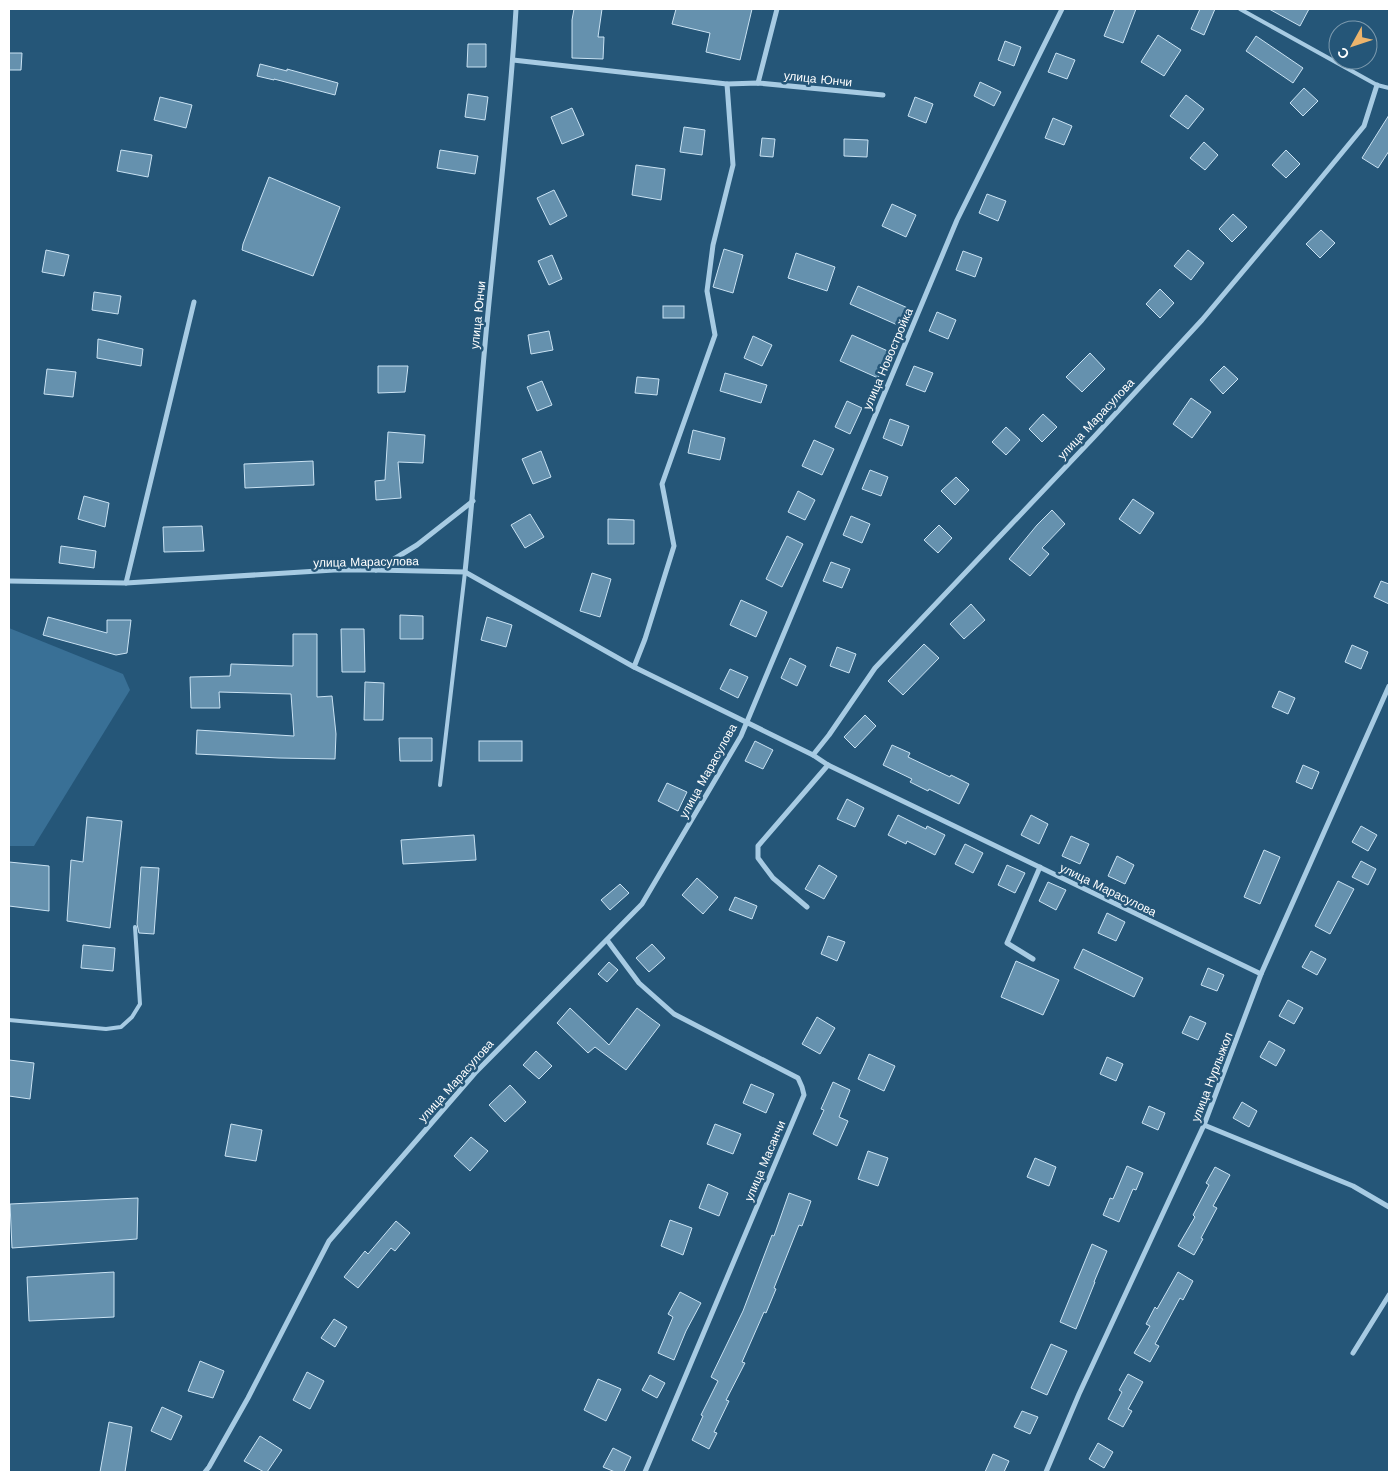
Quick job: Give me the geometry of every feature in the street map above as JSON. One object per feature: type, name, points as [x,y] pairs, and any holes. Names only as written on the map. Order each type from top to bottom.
[{"type":"street","name":"улица Юнчи","points":[[465,572],[513,60],[516,9]]},
{"type":"street","points":[[758,83],[777,9]]},
{"type":"street","name":"улица Новостройка","points":[[746,723],[957,220],[1062,9]]},
{"type":"street","name":"улица Юнчи","points":[[513,60],[726,84],[758,83],[883,95]]},
{"type":"street","points":[[634,667],[645,639],[674,546],[662,484],[715,336],[707,291],[713,245],[733,165],[726,84]]},
{"type":"street","name":"улица Марасулова","points":[[813,755],[875,668],[1195,327],[1298,206],[1364,126],[1377,85]]},
{"type":"street","points":[[126,583],[194,302]]},
{"type":"street","points":[[375,570],[417,545],[473,501]]},
{"type":"street","name":"улица Марасулова","points":[[9,581],[126,583],[334,570],[465,572],[634,667],[813,755],[828,765],[1261,974]]},
{"type":"street","name":"улица Нурлыжол","points":[[1046,1472],[1079,1394],[1204,1125],[1261,974],[1389,686]]},
{"type":"street","name":"улица Марасулова","points":[[205,1472],[248,1398],[329,1241],[475,1073],[642,904],[741,736],[746,723]]},
{"type":"street","points":[[807,907],[773,878],[758,858],[758,846],[828,765]]},
{"type":"street","points":[[1033,959],[1007,944],[1040,867]]},
{"type":"street","name":"улица Масанчи","points":[[607,940],[639,983],[674,1014],[798,1078],[804,1095],[645,1472]]},
{"type":"street","points":[[1204,1125],[1353,1186],[1389,1207]]},
{"type":"street","points":[[1353,1353],[1389,1295]]},
{"type":"lane","points":[[1240,9],[1377,85],[1389,88]]},
{"type":"lane","points":[[440,785],[465,572]]},
{"type":"lane","points":[[9,1020],[106,1029],[121,1027],[132,1017],[140,1004],[135,927]]},
{"type":"shaded area","points":[[9,628],[123,674],[130,690],[34,846],[9,846]]},
{"type":"building","points":[[574,9],[602,9],[598,37],[604,37],[603,59],[572,58],[572,20]]},
{"type":"building","points":[[676,9],[752,9],[740,60],[706,52],[710,33],[672,24]]},
{"type":"building","points":[[1115,9],[1136,9],[1123,43],[1104,36]]},
{"type":"building","points":[[1200,9],[1215,9],[1204,35],[1191,29]]},
{"type":"building","points":[[1269,9],[1309,9],[1300,26]]},
{"type":"building","points":[[1158,35],[1181,50],[1164,76],[1141,62]]},
{"type":"building","points":[[1256,36],[1303,68],[1293,83],[1246,51]]},
{"type":"building","points":[[1005,41],[1021,47],[1014,66],[998,60]]},
{"type":"building","points":[[468,44],[486,44],[486,67],[467,67]]},
{"type":"building","points":[[9,53],[22,53],[21,70],[9,70]]},
{"type":"building","points":[[1056,53],[1075,60],[1067,79],[1048,72]]},
{"type":"building","points":[[260,64],[287,71],[287,69],[338,83],[335,95],[257,76]]},
{"type":"building","points":[[980,82],[1001,92],[994,106],[974,96]]},
{"type":"building","points":[[1304,88],[1318,101],[1303,116],[1290,103]]},
{"type":"building","points":[[468,94],[488,97],[485,120],[465,117]]},
{"type":"building","points":[[1186,95],[1204,109],[1188,129],[1170,116]]},
{"type":"building","points":[[160,97],[192,105],[186,128],[154,120]]},
{"type":"building","points":[[915,97],[933,104],[926,123],[908,116]]},
{"type":"building","points":[[572,108],[584,135],[562,144],[551,117]]},
{"type":"building","points":[[1389,115],[1389,151],[1378,168],[1362,158]]},
{"type":"building","points":[[1053,118],[1072,126],[1064,145],[1045,138]]},
{"type":"building","points":[[684,127],[705,130],[702,155],[680,152]]},
{"type":"building","points":[[762,138],[775,139],[773,157],[760,156]]},
{"type":"building","points":[[844,139],[868,140],[867,157],[844,156]]},
{"type":"building","points":[[1204,142],[1218,155],[1205,170],[1190,158]]},
{"type":"building","points":[[121,150],[152,155],[148,177],[117,171]]},
{"type":"building","points":[[440,150],[478,156],[475,174],[437,168]]},
{"type":"building","points":[[1286,150],[1300,164],[1286,178],[1272,165]]},
{"type":"building","points":[[636,165],[665,169],[661,200],[632,195]]},
{"type":"building","points":[[269,177],[340,207],[313,276],[242,250]]},
{"type":"building","points":[[554,190],[567,216],[550,225],[537,198]]},
{"type":"building","points":[[987,194],[1006,201],[998,221],[979,213]]},
{"type":"building","points":[[892,204],[916,215],[906,237],[882,226]]},
{"type":"building","points":[[1233,214],[1247,227],[1232,242],[1219,229]]},
{"type":"building","points":[[1321,230],[1335,243],[1320,258],[1306,244]]},
{"type":"building","points":[[724,249],[743,255],[733,293],[713,287]]},
{"type":"building","points":[[46,250],[69,255],[64,276],[42,272]]},
{"type":"building","points":[[1188,250],[1204,263],[1191,280],[1174,266]]},
{"type":"building","points":[[963,251],[982,258],[975,277],[956,270]]},
{"type":"building","points":[[796,253],[835,267],[827,291],[788,278]]},
{"type":"building","points":[[552,255],[562,279],[549,285],[538,261]]},
{"type":"building","points":[[858,286],[910,309],[902,327],[850,304]]},
{"type":"building","points":[[1160,289],[1174,303],[1160,318],[1146,304]]},
{"type":"building","points":[[94,292],[121,296],[118,314],[92,310]]},
{"type":"building","points":[[663,306],[684,306],[684,318],[663,318]]},
{"type":"building","points":[[937,312],[956,320],[948,339],[929,331]]},
{"type":"building","points":[[549,331],[553,350],[531,354],[528,335]]},
{"type":"building","points":[[852,335],[890,352],[878,378],[840,361]]},
{"type":"building","points":[[753,336],[772,345],[762,366],[744,358]]},
{"type":"building","points":[[98,339],[143,349],[141,366],[97,358]]},
{"type":"building","points":[[1090,353],[1105,369],[1082,392],[1066,377]]},
{"type":"building","points":[[378,366],[408,366],[405,392],[378,393]]},
{"type":"building","points":[[914,366],[933,373],[925,392],[906,385]]},
{"type":"building","points":[[1224,366],[1238,379],[1223,394],[1210,380]]},
{"type":"building","points":[[47,369],[76,372],[73,397],[44,394]]},
{"type":"building","points":[[725,373],[767,385],[761,403],[720,391]]},
{"type":"building","points":[[637,377],[659,379],[657,395],[635,393]]},
{"type":"building","points":[[542,381],[552,405],[537,411],[527,387]]},
{"type":"building","points":[[1191,398],[1211,412],[1192,438],[1173,424]]},
{"type":"building","points":[[847,401],[862,408],[850,434],[835,427]]},
{"type":"building","points":[[1043,414],[1057,427],[1042,442],[1029,429]]},
{"type":"building","points":[[890,419],[909,426],[902,446],[883,438]]},
{"type":"building","points":[[1006,427],[1020,440],[1006,455],[992,442]]},
{"type":"building","points":[[693,430],[725,438],[720,460],[688,453]]},
{"type":"building","points":[[388,432],[425,435],[423,463],[398,462],[401,498],[376,500],[375,481],[385,480]]},
{"type":"building","points":[[814,440],[834,449],[822,475],[802,466]]},
{"type":"building","points":[[541,451],[551,477],[533,484],[522,459]]},
{"type":"building","points":[[313,461],[314,485],[245,488],[244,464]]},
{"type":"building","points":[[870,470],[888,477],[881,496],[862,489]]},
{"type":"building","points":[[956,477],[969,490],[955,505],[941,491]]},
{"type":"building","points":[[798,491],[815,500],[805,520],[788,512]]},
{"type":"building","points":[[84,496],[109,503],[105,527],[78,519]]},
{"type":"building","points":[[1133,499],[1154,513],[1140,534],[1119,519]]},
{"type":"building","points":[[1052,510],[1065,524],[1042,548],[1049,554],[1030,576],[1009,559]]},
{"type":"building","points":[[530,514],[544,537],[525,548],[511,525]]},
{"type":"building","points":[[851,516],[870,524],[862,543],[843,535]]},
{"type":"building","points":[[608,519],[634,520],[634,544],[608,544]]},
{"type":"building","points":[[939,525],[952,538],[938,553],[924,540]]},
{"type":"building","points":[[202,526],[204,551],[164,552],[163,527]]},
{"type":"building","points":[[787,536],[803,544],[782,587],[766,579]]},
{"type":"building","points":[[61,546],[96,551],[94,568],[59,563]]},
{"type":"building","points":[[831,562],[850,569],[842,588],[823,581]]},
{"type":"building","points":[[592,573],[611,579],[600,617],[580,611]]},
{"type":"building","points":[[1381,581],[1389,584],[1389,604],[1374,597]]},
{"type":"building","points":[[741,600],[767,612],[756,637],[730,625]]},
{"type":"building","points":[[971,604],[985,620],[964,639],[950,624]]},
{"type":"building","points":[[400,615],[423,616],[423,639],[400,639]]},
{"type":"building","points":[[48,617],[107,633],[107,620],[131,620],[127,653],[116,655],[43,635]]},
{"type":"building","points":[[487,617],[512,625],[506,647],[481,640]]},
{"type":"building","points":[[341,629],[364,629],[365,672],[342,672]]},
{"type":"building","points":[[293,634],[317,634],[317,697],[332,696],[336,734],[335,759],[196,754],[197,730],[294,736],[291,694],[219,692],[220,708],[191,708],[190,677],[230,676],[231,664],[293,666]]},
{"type":"building","points":[[924,644],[939,658],[903,695],[888,681]]},
{"type":"building","points":[[1352,645],[1368,652],[1361,669],[1345,662]]},
{"type":"building","points":[[837,647],[856,654],[849,673],[830,666]]},
{"type":"building","points":[[790,658],[806,666],[797,686],[781,678]]},
{"type":"building","points":[[730,669],[748,677],[738,698],[720,689]]},
{"type":"building","points":[[365,682],[384,683],[383,720],[364,720]]},
{"type":"building","points":[[1279,691],[1295,698],[1288,714],[1272,707]]},
{"type":"building","points":[[865,715],[876,726],[855,748],[844,737]]},
{"type":"building","points":[[399,738],[432,738],[432,761],[400,761]]},
{"type":"building","points":[[479,741],[522,741],[522,761],[479,761]]},
{"type":"building","points":[[755,741],[773,750],[763,769],[745,761]]},
{"type":"building","points":[[892,745],[910,753],[908,757],[969,784],[959,804],[910,782],[912,779],[883,765]]},
{"type":"building","points":[[1303,765],[1319,772],[1312,789],[1296,782]]},
{"type":"building","points":[[667,783],[687,792],[678,811],[658,801]]},
{"type":"building","points":[[847,799],[864,808],[855,827],[837,819]]},
{"type":"building","points":[[898,815],[926,829],[927,826],[945,835],[935,855],[907,841],[906,844],[888,835]]},
{"type":"building","points":[[1031,815],[1048,824],[1039,844],[1021,835]]},
{"type":"building","points":[[87,817],[122,821],[110,928],[67,921],[71,860],[83,862]]},
{"type":"building","points":[[1361,826],[1377,835],[1368,851],[1352,842]]},
{"type":"building","points":[[474,835],[476,860],[403,864],[401,840]]},
{"type":"building","points":[[1071,836],[1089,844],[1080,864],[1062,856]]},
{"type":"building","points":[[965,844],[983,853],[973,873],[955,864]]},
{"type":"building","points":[[1264,850],[1280,857],[1260,904],[1244,897]]},
{"type":"building","points":[[1117,856],[1134,865],[1125,884],[1108,876]]},
{"type":"building","points":[[1361,861],[1376,869],[1368,885],[1352,877]]},
{"type":"building","points":[[9,862],[49,866],[49,911],[9,906]]},
{"type":"building","points":[[819,865],[837,876],[824,899],[805,889]]},
{"type":"building","points":[[1007,865],[1025,873],[1015,893],[998,885]]},
{"type":"building","points":[[141,867],[159,868],[154,934],[139,933],[137,924]]},
{"type":"building","points":[[697,878],[718,897],[703,914],[682,895]]},
{"type":"building","points":[[1338,881],[1354,889],[1330,934],[1315,926]]},
{"type":"building","points":[[1048,882],[1066,890],[1056,910],[1039,901]]},
{"type":"building","points":[[620,884],[629,893],[610,910],[601,900]]},
{"type":"building","points":[[735,897],[757,906],[752,919],[729,910]]},
{"type":"building","points":[[1107,913],[1125,922],[1116,941],[1098,933]]},
{"type":"building","points":[[828,936],[845,942],[837,961],[821,954]]},
{"type":"building","points":[[652,944],[665,958],[649,972],[636,958]]},
{"type":"building","points":[[83,945],[115,948],[113,971],[81,968]]},
{"type":"building","points":[[1083,949],[1143,978],[1134,997],[1074,968]]},
{"type":"building","points":[[1311,951],[1326,959],[1317,975],[1302,967]]},
{"type":"building","points":[[1016,961],[1059,980],[1043,1015],[1001,997]]},
{"type":"building","points":[[609,962],[618,970],[607,982],[598,974]]},
{"type":"building","points":[[1208,968],[1224,975],[1217,991],[1201,985]]},
{"type":"building","points":[[1288,1000],[1303,1008],[1294,1024],[1279,1016]]},
{"type":"building","points":[[570,1008],[609,1045],[637,1008],[660,1025],[626,1070],[595,1047],[588,1053],[557,1023]]},
{"type":"building","points":[[1190,1016],[1206,1023],[1198,1040],[1182,1033]]},
{"type":"building","points":[[817,1017],[835,1028],[820,1054],[802,1044]]},
{"type":"building","points":[[1269,1041],[1285,1050],[1276,1066],[1260,1057]]},
{"type":"building","points":[[536,1051],[552,1066],[539,1079],[523,1065]]},
{"type":"building","points":[[869,1054],[895,1066],[884,1091],[858,1079]]},
{"type":"building","points":[[1107,1057],[1123,1064],[1116,1081],[1100,1074]]},
{"type":"building","points":[[9,1060],[34,1063],[30,1099],[9,1096]]},
{"type":"building","points":[[833,1082],[850,1090],[839,1117],[848,1121],[837,1146],[813,1134],[824,1110],[821,1109]]},
{"type":"building","points":[[751,1084],[774,1094],[766,1113],[743,1103]]},
{"type":"building","points":[[510,1085],[526,1102],[505,1122],[489,1105]]},
{"type":"building","points":[[1242,1102],[1257,1111],[1249,1127],[1233,1118]]},
{"type":"building","points":[[1149,1106],[1165,1113],[1158,1130],[1142,1123]]},
{"type":"building","points":[[231,1124],[262,1130],[256,1161],[225,1156]]},
{"type":"building","points":[[715,1124],[741,1134],[733,1154],[707,1144]]},
{"type":"building","points":[[471,1137],[488,1151],[470,1171],[454,1156]]},
{"type":"building","points":[[868,1151],[888,1158],[878,1186],[858,1179]]},
{"type":"building","points":[[1035,1158],[1056,1167],[1049,1186],[1027,1177]]},
{"type":"building","points":[[1127,1166],[1143,1173],[1136,1190],[1133,1189],[1119,1222],[1103,1215],[1110,1198],[1113,1199]]},
{"type":"building","points":[[1215,1167],[1230,1175],[1213,1206],[1217,1208],[1194,1255],[1178,1246],[1195,1217],[1193,1215],[1209,1185],[1206,1183]]},
{"type":"building","points":[[708,1184],[728,1193],[719,1216],[699,1208]]},
{"type":"building","points":[[789,1193],[811,1201],[802,1226],[799,1225],[766,1313],[764,1312],[742,1362],[745,1363],[726,1400],[729,1401],[714,1432],[717,1433],[709,1449],[692,1440],[703,1416],[701,1415],[718,1381],[711,1377],[743,1311],[772,1235],[774,1236]]},
{"type":"building","points":[[138,1198],[137,1239],[12,1248],[10,1204]]},
{"type":"building","points":[[670,1220],[692,1228],[683,1255],[661,1246]]},
{"type":"building","points":[[396,1221],[410,1233],[395,1251],[391,1248],[358,1288],[344,1277],[365,1251],[368,1254]]},
{"type":"building","points":[[1092,1244],[1107,1251],[1076,1329],[1060,1322]]},
{"type":"building","points":[[114,1272],[114,1317],[29,1321],[27,1277]]},
{"type":"building","points":[[1178,1272],[1193,1281],[1183,1300],[1180,1298],[1155,1344],[1159,1346],[1150,1362],[1134,1353],[1150,1326],[1146,1324],[1155,1307],[1157,1309]]},
{"type":"building","points":[[680,1292],[701,1303],[686,1331],[674,1360],[658,1353],[673,1317],[668,1314]]},
{"type":"building","points":[[334,1319],[347,1327],[335,1347],[321,1338]]},
{"type":"building","points":[[1051,1344],[1067,1351],[1047,1395],[1031,1388]]},
{"type":"building","points":[[200,1361],[224,1371],[213,1398],[188,1391]]},
{"type":"building","points":[[307,1372],[324,1381],[310,1409],[293,1400]]},
{"type":"building","points":[[1128,1374],[1143,1382],[1128,1409],[1132,1411],[1123,1427],[1108,1419],[1122,1392],[1119,1390]]},
{"type":"building","points":[[650,1375],[665,1383],[657,1398],[642,1390]]},
{"type":"building","points":[[598,1379],[621,1389],[606,1421],[584,1410]]},
{"type":"building","points":[[162,1407],[182,1416],[171,1440],[151,1431]]},
{"type":"building","points":[[1022,1411],[1038,1417],[1030,1434],[1014,1427]]},
{"type":"building","points":[[109,1422],[132,1427],[125,1472],[100,1472]]},
{"type":"building","points":[[260,1436],[282,1450],[267,1472],[244,1461]]},
{"type":"building","points":[[1098,1443],[1113,1452],[1104,1468],[1089,1459]]},
{"type":"building","points":[[613,1448],[631,1457],[624,1472],[615,1472],[603,1467]]},
{"type":"building","points":[[993,1454],[1009,1461],[1004,1472],[985,1472]]}]
